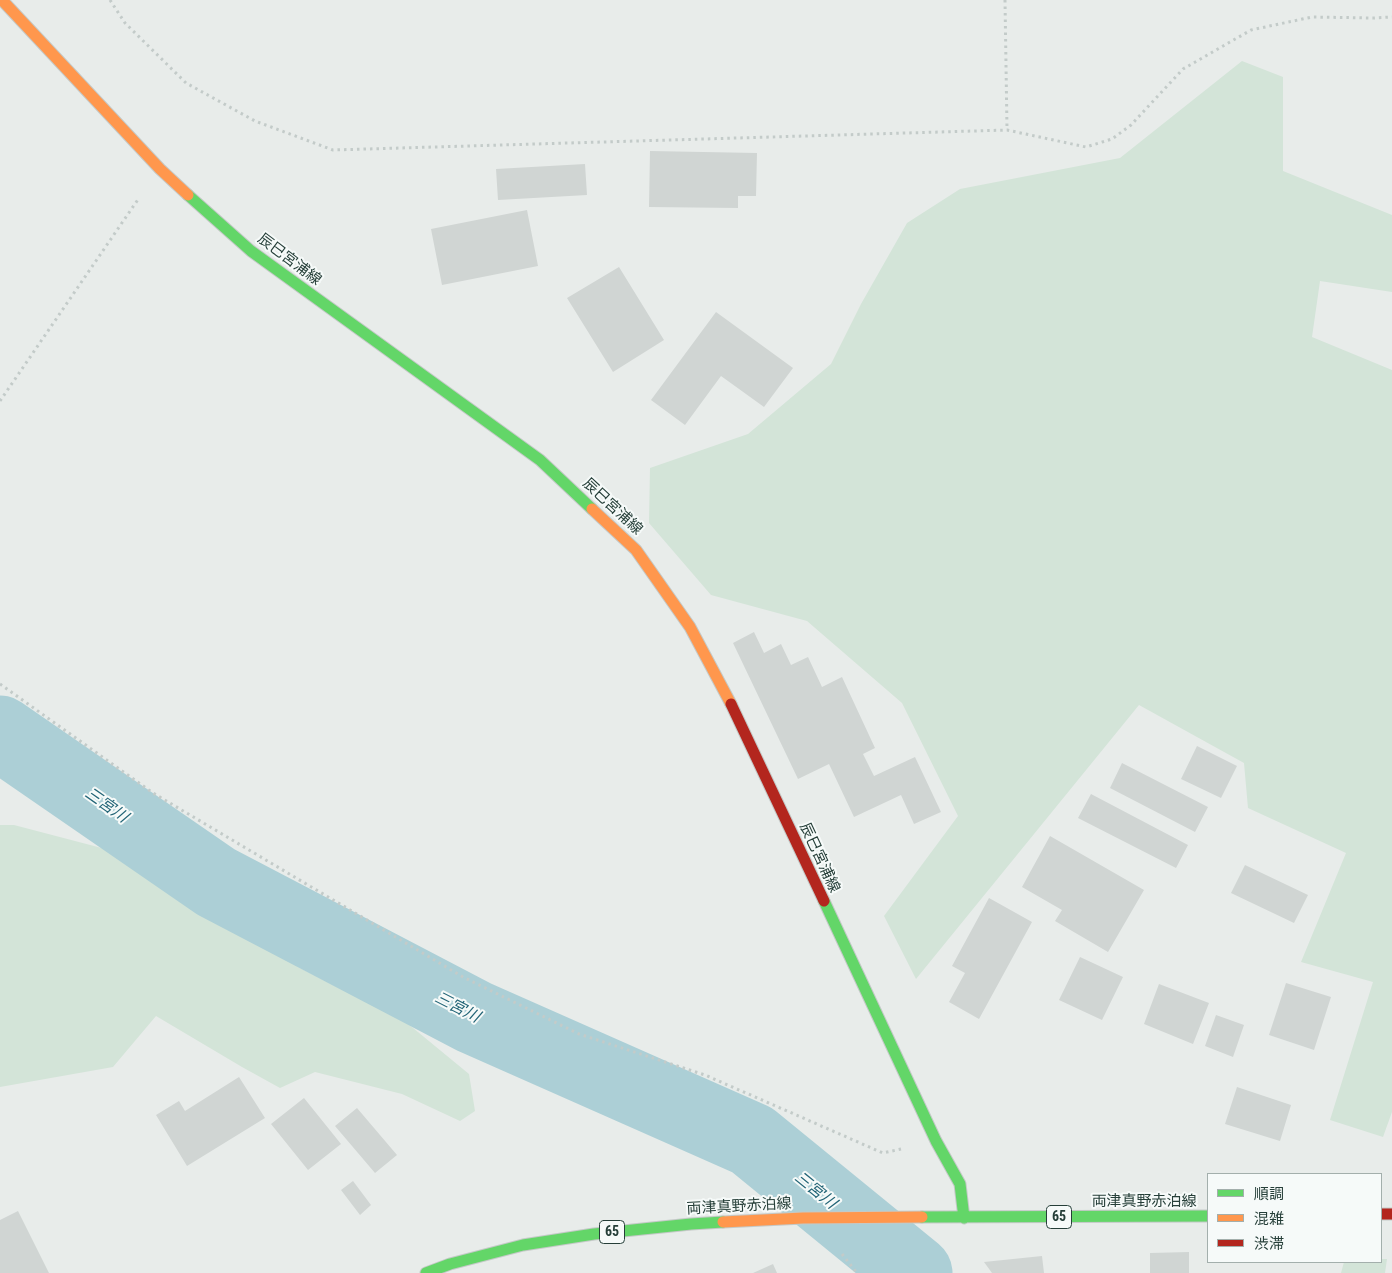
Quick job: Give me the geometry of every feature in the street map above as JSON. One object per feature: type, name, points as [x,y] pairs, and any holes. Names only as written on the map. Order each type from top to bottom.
[{"type":"main road","name":"辰巳宮浦線","points":[[2,0],[160,169],[252,251],[540,460],[636,550],[690,627],[730,702],[936,1141],[960,1184],[964,1218]]},
{"type":"main road","name":"両津真野赤泊線","points":[[426,1273],[450,1264],[523,1245],[594,1234],[691,1224],[803,1218],[1207,1216]]},
{"type":"path","points":[[110,0],[125,23],[186,83],[255,121],[334,150],[1006,130],[1086,147],[1112,139],[1131,125],[1183,69],[1251,30],[1312,17],[1392,18]]},
{"type":"path","points":[[1005,0],[1006,130]]},
{"type":"path","points":[[0,401],[160,169]]},
{"type":"path","points":[[0,684],[152,794],[464,977],[570,1030],[705,1075],[883,1153],[936,1141]]},
{"type":"green space","points":[[1242,61],[1283,77],[1283,171],[1392,215],[1392,292],[1320,281],[1312,337],[1392,370],[1392,1112],[1383,1137],[1330,1120],[1373,982],[1301,962],[1346,853],[1248,808],[1244,763],[1139,705],[916,979],[884,916],[958,816],[902,703],[807,621],[711,595],[649,523],[650,468],[748,434],[831,364],[861,304],[907,223],[960,189],[1120,158]]},
{"type":"green space","points":[[0,825],[14,825],[136,857],[300,968],[407,1023],[469,1074],[475,1111],[460,1121],[402,1094],[315,1072],[280,1088],[156,1016],[113,1067],[0,1087]]},
{"type":"green space","points":[[1382,1259],[1387,1259],[1385,1273],[1341,1273],[1344,1263],[1382,1263]]},
{"type":"building","points":[[650,151],[757,153],[756,196],[738,196],[738,208],[649,207]]},
{"type":"building","points":[[585,164],[587,195],[498,200],[496,169]]},
{"type":"building","points":[[527,210],[538,266],[442,285],[431,229]]},
{"type":"building","points":[[619,267],[664,340],[613,372],[567,298]]},
{"type":"building","points":[[716,312],[793,368],[764,407],[721,376],[685,425],[651,400]]},
{"type":"building","points":[[754,632],[764,653],[781,644],[791,665],[808,657],[822,687],[842,677],[875,748],[863,754],[874,776],[915,757],[941,812],[914,824],[901,795],[854,817],[829,764],[798,779],[733,643]]},
{"type":"building","points":[[1197,746],[1237,766],[1221,798],[1181,779]]},
{"type":"building","points":[[1122,763],[1208,807],[1195,832],[1110,788]]},
{"type":"building","points":[[1091,794],[1188,845],[1176,868],[1078,818]]},
{"type":"building","points":[[1050,836],[1144,890],[1108,952],[1055,921],[1062,910],[1022,887]]},
{"type":"building","points":[[1245,865],[1308,895],[1294,923],[1231,893]]},
{"type":"building","points":[[989,898],[1032,922],[979,1019],[949,1002],[965,973],[952,966]]},
{"type":"building","points":[[1080,957],[1123,977],[1102,1020],[1059,1000]]},
{"type":"building","points":[[1286,983],[1331,997],[1314,1050],[1269,1035]]},
{"type":"building","points":[[1159,984],[1209,1003],[1193,1044],[1144,1024]]},
{"type":"building","points":[[1216,1015],[1244,1025],[1233,1057],[1205,1046]]},
{"type":"building","points":[[239,1077],[265,1118],[187,1166],[156,1115],[179,1101],[185,1111]]},
{"type":"building","points":[[1237,1087],[1291,1105],[1280,1141],[1225,1124]]},
{"type":"building","points":[[304,1098],[341,1144],[308,1170],[271,1124]]},
{"type":"building","points":[[357,1108],[397,1155],[375,1173],[335,1126]]},
{"type":"building","points":[[353,1181],[371,1205],[360,1215],[341,1190]]},
{"type":"building","points":[[18,1211],[49,1273],[0,1273],[0,1220]]},
{"type":"building","points":[[1189,1252],[1189,1273],[1150,1273],[1150,1253]]},
{"type":"building","points":[[1042,1256],[1044,1273],[992,1273],[984,1262]]},
{"type":"building","points":[[773,1264],[777,1273],[753,1273]]},
{"type":"waterway","name":"三宮川","points":[[0,733],[216,882],[474,1017],[752,1140],[915,1273]]},
{"type":"traffic: fast","points":[[188,195],[251,251],[540,460],[592,509]]},
{"type":"traffic: fast","points":[[824,901],[936,1141],[960,1184],[964,1218]]},
{"type":"traffic: fast","points":[[922,1217],[1207,1216]]},
{"type":"traffic: fast","points":[[426,1273],[450,1264],[523,1245],[594,1234],[723,1222]]},
{"type":"traffic: slow","points":[[2,0],[160,169],[188,195]]},
{"type":"traffic: slow","points":[[592,509],[636,550],[690,627],[731,704]]},
{"type":"traffic: slow","points":[[723,1222],[803,1218],[922,1217]]},
{"type":"traffic: jam","points":[[731,704],[824,901]]},
{"type":"traffic: jam","points":[[1382,1214],[1392,1214]]}]
